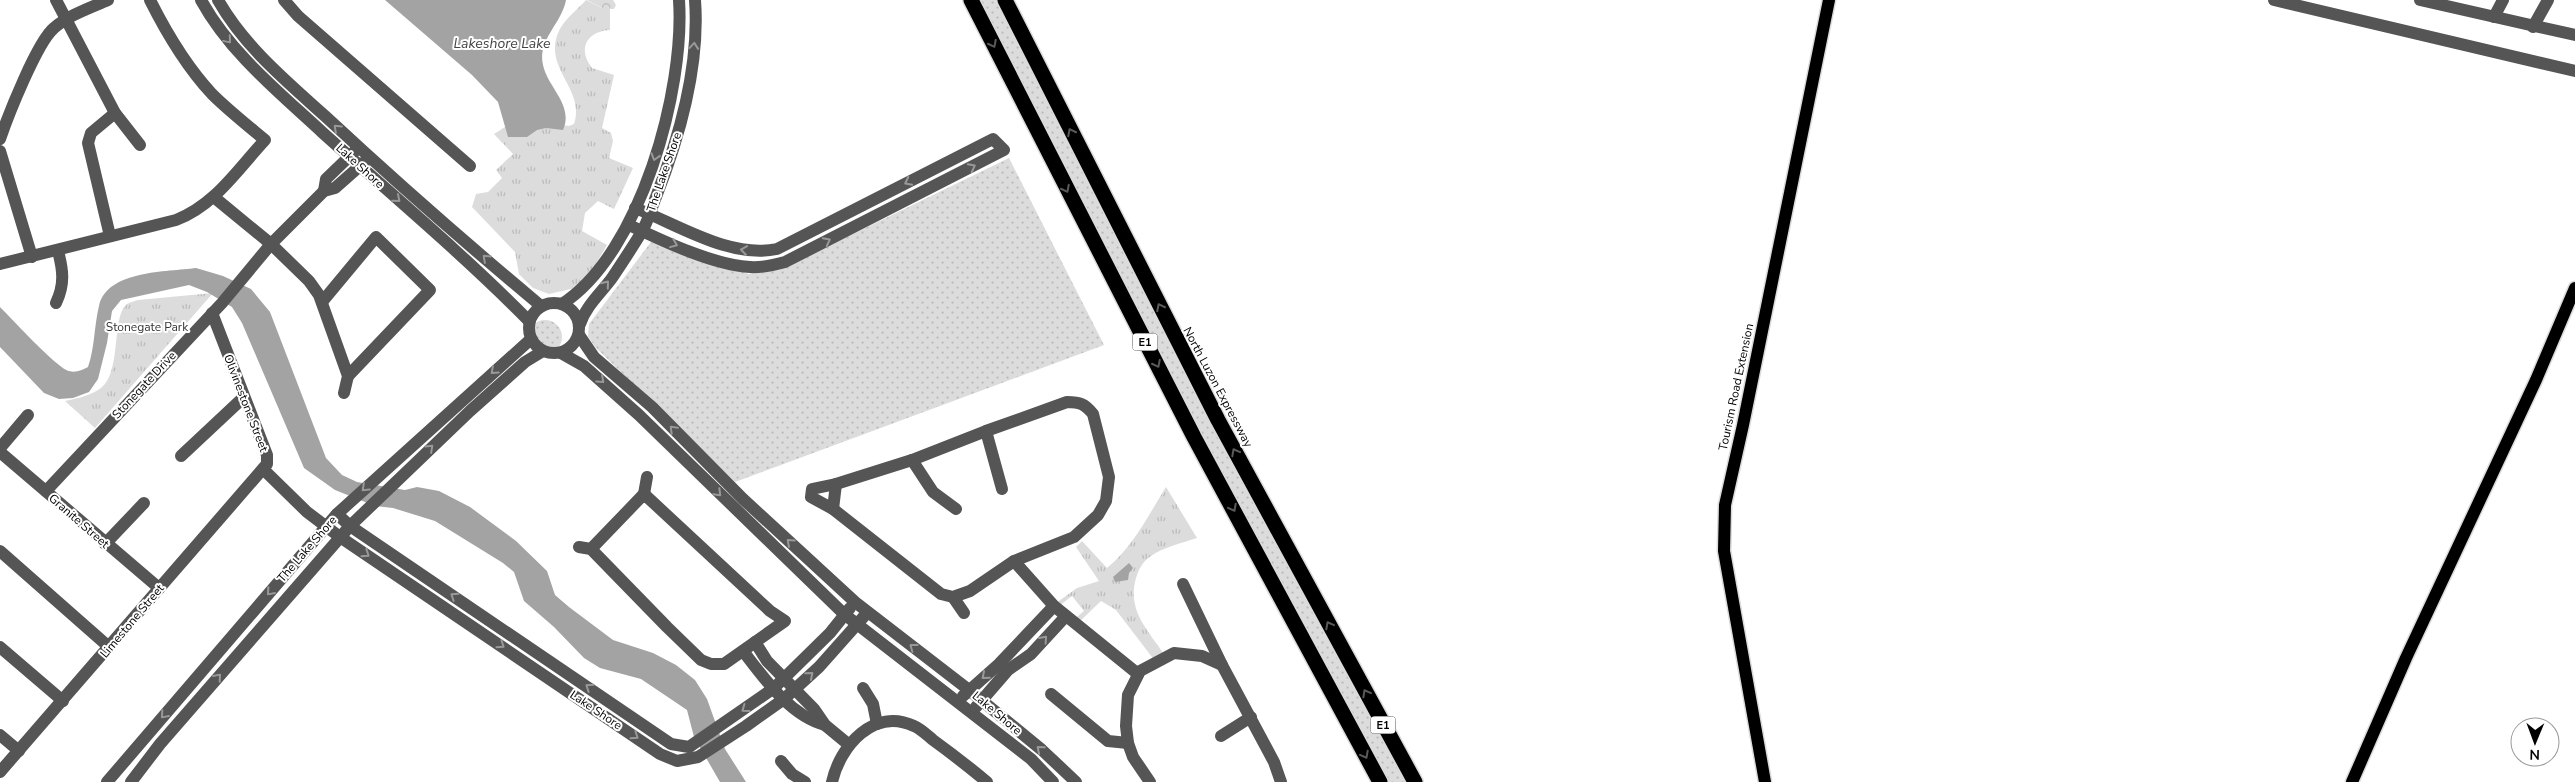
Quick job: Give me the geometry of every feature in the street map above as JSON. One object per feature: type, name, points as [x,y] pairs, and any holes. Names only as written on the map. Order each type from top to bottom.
[{"type":"highway","name":"E1","points":[[971,0],[1194,437],[1380,782]]},
{"type":"highway","name":"North Luzon Expressway","points":[[1005,0],[1214,411],[1415,782]]},
{"type":"main road","name":"Tourism Road Extension","points":[[1766,782],[1724,551],[1724,505],[1745,415],[1829,0]]},
{"type":"main road","points":[[2352,782],[2406,658],[2536,380],[2575,288]]},
{"type":"street","points":[[56,0],[115,113],[140,145]]},
{"type":"street","points":[[0,139],[26,76],[49,32],[65,19],[108,0]]},
{"type":"street","points":[[0,264],[58,251],[176,220],[192,214],[215,198],[265,140],[213,94],[197,76],[168,36],[150,0]]},
{"type":"street","name":"Lake Shore","points":[[201,0],[213,23],[243,58],[351,155]]},
{"type":"street","name":"Lake Shore","points":[[218,0],[226,16],[253,48],[361,166],[530,321]]},
{"type":"street","points":[[284,0],[298,16],[470,166]]},
{"type":"street","name":"The Lake Shore","points":[[562,304],[578,292],[604,262],[629,224],[638,203],[658,146],[674,69],[680,18],[679,0]]},
{"type":"street","name":"The Lake Shore","points":[[579,330],[583,315],[612,278],[642,231],[651,209],[679,127],[692,71],[697,17],[696,0]]},
{"type":"street","points":[[2274,0],[2575,71]]},
{"type":"street","points":[[2420,0],[2453,4],[2533,27],[2575,35]]},
{"type":"street","points":[[2494,17],[2503,0]]},
{"type":"street","points":[[2533,27],[2548,0]]},
{"type":"street","points":[[674,69],[692,71]]},
{"type":"street","points":[[110,236],[88,143],[95,128],[115,113]]},
{"type":"street","points":[[629,224],[642,231],[731,264],[750,267],[785,262],[1004,150],[993,139],[777,249],[762,252],[730,248],[638,203]]},
{"type":"street","points":[[0,150],[32,257]]},
{"type":"street","name":"Stonegate Drive","points":[[324,191],[326,179],[351,155]]},
{"type":"street","name":"Lake Shore","points":[[361,166],[451,227],[541,306]]},
{"type":"street","name":"Stonegate Drive","points":[[46,491],[222,303],[271,244],[324,191],[335,188],[361,166]]},
{"type":"street","points":[[215,198],[271,244],[309,281],[322,302],[348,376]]},
{"type":"street","points":[[441,238],[451,227]]},
{"type":"street","points":[[322,302],[376,237],[430,290],[348,376],[344,393]]},
{"type":"street","points":[[777,249],[785,262]]},
{"type":"street","points":[[56,303],[61,292],[63,276],[58,251]]},
{"type":"street","points":[[555,303],[562,304],[576,314],[579,330],[572,346],[561,353],[543,351],[531,339],[530,321],[534,313],[541,306],[555,303]]},
{"type":"street","name":"Olivinestone Street","points":[[212,313],[267,455],[267,464],[263,469],[307,512],[326,525]]},
{"type":"street","name":"Lake Shore","points":[[579,330],[594,357],[652,407],[743,499],[867,613],[969,690],[1042,750],[1076,782]]},
{"type":"street","name":"The Lake Shore","points":[[107,782],[326,525],[381,473],[531,339]]},
{"type":"street","name":"The Lake Shore","points":[[131,782],[160,744],[350,526],[394,482],[524,362],[543,351]]},
{"type":"street","name":"Lake Shore","points":[[561,353],[584,366],[639,415],[844,614],[1031,759],[1053,782]]},
{"type":"street","points":[[181,456],[244,397]]},
{"type":"street","points":[[1067,402],[1080,402],[1087,406],[1093,414],[1106,459],[1109,488],[1106,501],[1098,515],[1074,537],[1014,560],[970,591],[953,597],[941,594],[833,509],[814,501],[810,492],[812,489],[836,484],[912,460],[1067,402]]},
{"type":"street","points":[[0,448],[28,415]]},
{"type":"street","points":[[986,431],[1002,489]]},
{"type":"street","name":"Granite Street","points":[[0,452],[105,544],[159,588]]},
{"type":"street","points":[[912,460],[933,492],[956,509]]},
{"type":"street","name":"Limestone Street","points":[[0,772],[263,469]]},
{"type":"street","points":[[644,494],[770,611],[785,621],[724,664],[711,664],[702,660],[585,548],[644,494],[647,477]]},
{"type":"street","points":[[833,509],[836,484]]},
{"type":"street","points":[[105,544],[144,502]]},
{"type":"street","name":"Lake Shore","points":[[337,514],[350,526],[671,744],[686,747]]},
{"type":"street","name":"Lake Shore","points":[[326,525],[340,537],[660,754],[670,759],[692,759]]},
{"type":"street","points":[[0,551],[109,647]]},
{"type":"street","points":[[1014,560],[1054,606],[1138,674]]},
{"type":"street","points":[[1183,584],[1222,666],[1274,762],[1281,782]]},
{"type":"street","points":[[953,597],[964,613]]},
{"type":"street","points":[[855,602],[830,633],[774,688],[686,747],[692,759],[784,699],[842,643],[867,613]]},
{"type":"street","points":[[971,713],[1004,666],[1054,606]]},
{"type":"street","points":[[958,701],[969,690],[1004,666],[1031,654],[1066,616]]},
{"type":"street","points":[[755,642],[767,661],[814,708],[825,725],[848,744]]},
{"type":"street","points":[[0,647],[63,701]]},
{"type":"street","points":[[743,651],[784,699],[804,717],[825,725]]},
{"type":"street","points":[[1150,782],[1133,757],[1128,743],[1126,726],[1128,696],[1138,674],[1144,668],[1174,653],[1202,656],[1222,666]]},
{"type":"street","points":[[863,688],[874,704],[877,724]]},
{"type":"street","points":[[1051,694],[1108,741],[1128,743]]},
{"type":"street","points":[[1221,736],[1251,718]]},
{"type":"street","points":[[832,782],[848,744],[862,732],[877,724],[900,723],[914,726],[987,782]]},
{"type":"street","points":[[0,735],[19,751]]},
{"type":"street","points":[[781,761],[792,774],[805,782]]},
{"type":"green space","points":[[586,0],[604,9],[610,9],[610,30],[602,31],[590,37],[585,48],[585,54],[592,68],[614,75],[602,128],[611,133],[613,141],[609,158],[633,168],[614,209],[598,201],[585,213],[582,231],[607,245],[593,269],[575,288],[549,294],[533,288],[519,274],[515,252],[472,207],[476,194],[488,192],[502,178],[496,170],[513,154],[494,134],[508,125],[555,124],[569,126],[574,124],[576,111],[574,99],[555,55],[555,43],[560,29]]},
{"type":"green space","points":[[587,0],[613,0],[616,5],[614,9],[604,9]]},
{"type":"green space","points":[[979,0],[1000,0],[1408,782],[1386,782],[1119,279]]},
{"type":"green space","points":[[1009,158],[1104,345],[735,482],[595,347],[588,336],[589,324],[651,242],[749,274],[779,270]]},
{"type":"green space","name":"Stonegate Park","points":[[213,293],[95,428],[65,401],[93,393],[101,388],[107,380],[112,370],[119,320],[122,310],[127,304],[138,300]]},
{"type":"green space","points":[[545,320],[557,325],[562,337],[557,349],[545,354],[533,349],[528,337],[533,325]]},
{"type":"green space","points":[[1166,487],[1197,538],[1156,553],[1145,561],[1138,572],[1134,589],[1136,610],[1145,627],[1164,654],[1155,661],[1116,610],[1101,601],[1074,627],[1072,621],[1084,611],[1072,596],[1059,606],[1052,606],[1077,588],[1099,581],[1076,547],[1082,541],[1107,568],[1125,551]]},
{"type":"water","name":"Lakeshore Lake","points":[[385,0],[566,0],[564,8],[547,40],[542,56],[546,73],[563,105],[566,121],[563,130],[546,128],[537,130],[527,137],[508,137],[498,102],[472,75]]},
{"type":"water","points":[[196,268],[223,276],[251,289],[270,312],[326,458],[342,475],[357,482],[405,490],[417,487],[439,491],[470,507],[516,541],[547,571],[555,595],[569,607],[613,640],[653,653],[676,665],[695,680],[707,699],[725,749],[746,782],[720,782],[694,737],[687,710],[641,679],[600,668],[584,658],[554,627],[524,601],[514,572],[503,563],[435,521],[393,508],[375,506],[335,490],[304,468],[242,323],[232,307],[207,292],[189,285],[121,300],[112,311],[107,343],[98,379],[89,392],[73,398],[59,399],[44,393],[0,347],[0,307],[55,362],[72,372],[81,370],[88,367],[99,306],[104,294],[113,285],[140,275]]},
{"type":"water","points":[[1129,563],[1133,568],[1129,573],[1128,580],[1115,582],[1113,577]]}]
